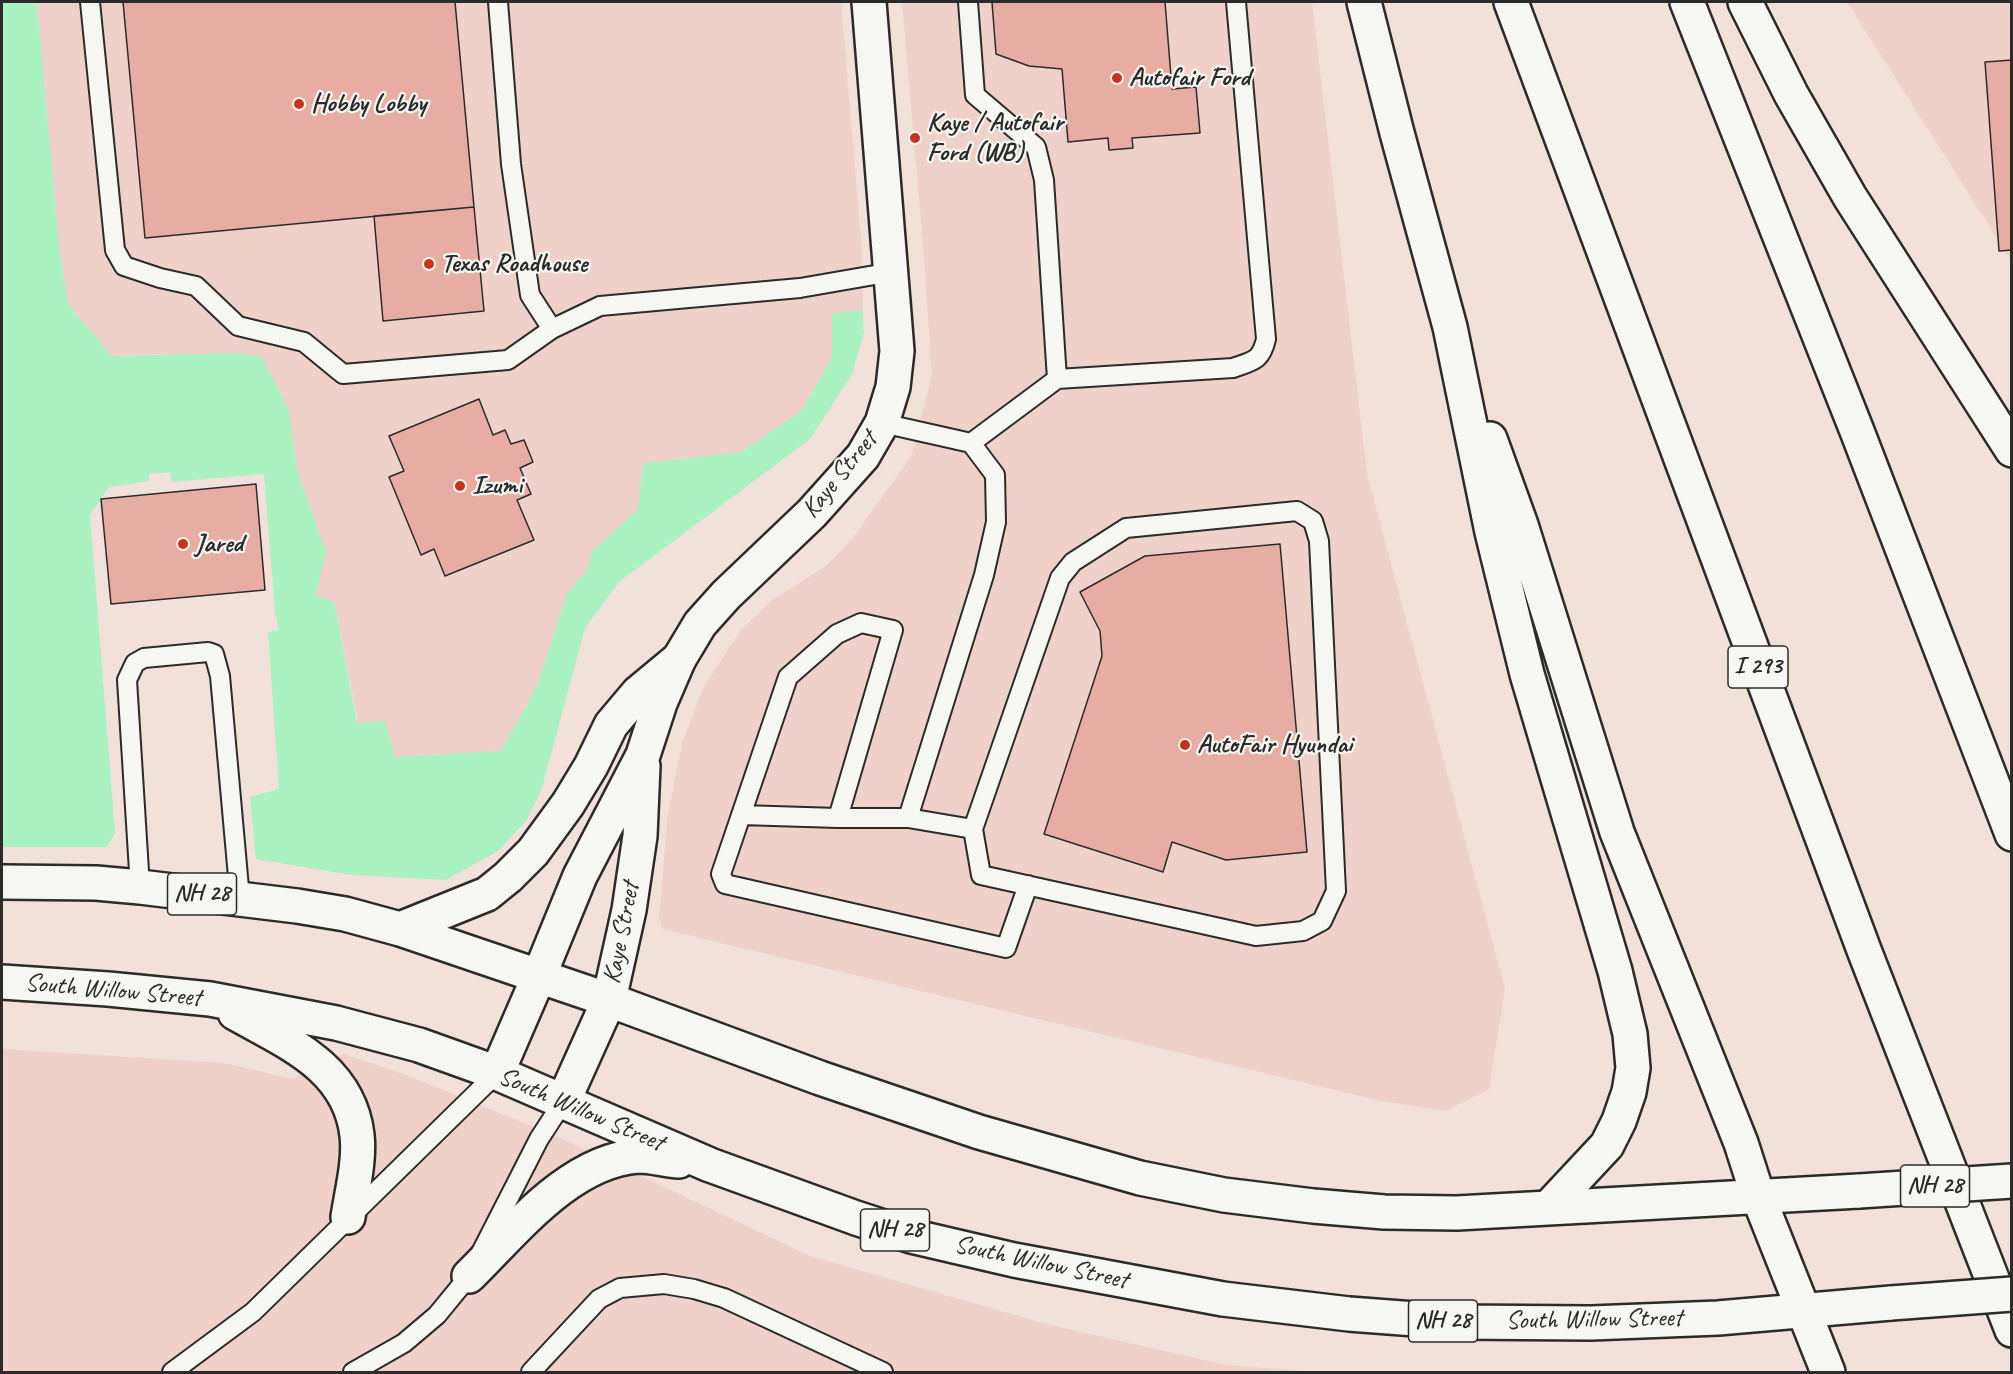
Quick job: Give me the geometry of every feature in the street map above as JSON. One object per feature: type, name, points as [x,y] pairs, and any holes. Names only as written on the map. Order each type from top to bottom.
[{"type":"main road","name":"Kaye Street","points":[[497,1073],[540,976],[580,876],[643,755],[660,703],[679,659],[700,624],[726,595],[812,513],[862,456],[882,423],[893,387],[897,351],[869,2]]},
{"type":"main road","points":[[1364,2],[1450,327],[1492,532],[1527,674],[1615,971],[1630,1034],[1633,1068],[1629,1092],[1608,1145],[1551,1206]]},
{"type":"main road","name":"I 293","points":[[1511,2],[1856,928],[2012,1330]]},
{"type":"main road","points":[[1687,2],[1857,431],[2012,834]]},
{"type":"main road","points":[[1745,2],[1791,94],[1850,197],[2012,450]]},
{"type":"main road","points":[[1450,327],[1521,525],[1617,832],[1741,1143],[1758,1196],[1828,1372]]},
{"type":"main road","points":[[400,929],[487,894],[508,877],[533,852],[568,804],[612,725],[638,693],[679,659]]},
{"type":"main road","name":"Kaye Street","points":[[563,1102],[609,1000],[629,910],[640,836],[643,755]]},
{"type":"main road","name":"NH 28","points":[[2,882],[96,883],[140,887],[335,913],[400,929],[609,1000],[979,1132],[1140,1178],[1224,1195],[1384,1212],[1457,1213],[2012,1181]]},
{"type":"main road","name":"South Willow Street","points":[[2,982],[210,999],[336,1023],[419,1045],[497,1073],[710,1165],[911,1236],[1034,1264],[1223,1299],[1349,1314],[1455,1322],[1591,1323],[1718,1318],[2012,1294]]},
{"type":"main road","points":[[210,999],[304,1052],[325,1070],[341,1089],[352,1111],[357,1136],[356,1166],[348,1217]]},
{"type":"main road","points":[[469,1276],[558,1189],[602,1164],[639,1156],[710,1165]]},
{"type":"lane","points":[[90,2],[115,250],[124,266],[160,278],[196,286],[238,326],[304,342],[343,374],[508,360],[552,329],[600,306],[800,288],[892,272]]},
{"type":"lane","points":[[498,2],[511,164],[530,295],[552,329]]},
{"type":"lane","points":[[968,2],[975,94],[1036,147],[1044,180],[1058,379]]},
{"type":"lane","points":[[971,443],[1058,379],[1233,368],[1256,360],[1263,352],[1266,339],[1236,2]]},
{"type":"lane","points":[[882,423],[971,443],[995,475],[996,522],[984,575],[908,818]]},
{"type":"lane","points":[[1297,511],[1313,521],[1319,541],[1336,891],[1322,921],[1303,931],[1256,936],[981,874],[973,830],[1060,578],[1073,562],[1126,528],[1297,511]]},
{"type":"lane","points":[[838,818],[893,630],[861,623],[837,634],[788,677],[721,874],[725,884],[1006,948],[1028,885]]},
{"type":"lane","points":[[140,887],[127,680],[135,663],[144,658],[208,652],[214,654],[220,676],[240,899]]},
{"type":"lane","points":[[741,815],[908,818],[973,830]]},
{"type":"lane","points":[[172,1372],[253,1312],[497,1073]]},
{"type":"lane","points":[[353,1372],[404,1343],[437,1315],[469,1276],[539,1139],[563,1102]]},
{"type":"lane","points":[[531,1372],[599,1299],[620,1288],[664,1284],[694,1289],[724,1298],[883,1372]]},
{"type":"shaded area","points":[[37,2],[841,2],[861,240],[863,310],[832,313],[832,357],[802,410],[742,452],[643,463],[638,509],[593,550],[586,572],[567,593],[537,686],[501,751],[395,757],[358,723],[334,601],[315,595],[326,552],[297,470],[289,410],[162,354],[112,356],[68,304],[59,247]]},
{"type":"shaded area","points":[[902,2],[1312,2],[1367,474],[1505,989],[1489,1089],[1446,1111],[1381,1101],[662,929],[659,917],[668,814],[682,744],[703,688],[740,631],[772,600],[826,566],[852,539],[911,457],[932,375]]},
{"type":"shaded area","points":[[1847,2],[2011,2],[2011,260]]},
{"type":"shaded area","points":[[2,1049],[225,1063],[292,1079],[344,1054],[409,1076],[565,1140],[810,1256],[1046,1324],[1226,1365],[1313,1372],[2,1372]]},
{"type":"green space","points":[[2,2],[37,2],[59,247],[68,304],[112,356],[238,353],[262,357],[289,410],[297,470],[326,552],[316,595],[334,601],[357,723],[385,721],[395,757],[501,751],[537,686],[567,593],[586,572],[593,550],[638,509],[643,463],[742,452],[802,410],[832,357],[832,313],[863,310],[864,333],[852,374],[810,439],[619,582],[585,628],[541,791],[526,821],[498,851],[446,880],[352,875],[256,859],[250,797],[279,789],[268,632],[279,630],[275,612],[264,475],[262,474],[172,482],[170,472],[149,474],[149,481],[109,487],[90,515],[115,833],[107,847],[2,847]]},
{"type":"building","name":"Hobby Lobby","points":[[123,2],[455,2],[474,207],[145,238]]},
{"type":"building","name":"Autofair Ford","points":[[992,2],[1165,2],[1172,89],[1196,87],[1200,133],[1132,138],[1133,148],[1109,150],[1108,138],[1068,142],[1062,69],[1029,66],[996,54]]},
{"type":"building","points":[[2012,60],[2012,250],[1999,251],[1985,62]]},
{"type":"building","name":"Texas Roadhouse","points":[[474,207],[484,311],[383,321],[374,216]]},
{"type":"building","name":"Izumi","points":[[479,399],[493,435],[505,430],[511,444],[524,440],[533,462],[520,468],[531,494],[517,500],[534,540],[445,576],[434,549],[421,555],[389,477],[404,471],[389,436]]},
{"type":"building","name":"Jared","points":[[256,484],[265,590],[111,604],[101,499]]},
{"type":"building","name":"AutoFair Hyundai","points":[[1280,544],[1307,852],[1226,860],[1172,842],[1163,872],[1044,834],[1102,656],[1100,631],[1080,592],[1145,556]]},
{"type":"place","name":"Autofair Ford","points":[[1117,78]]},
{"type":"place","name":"Hobby Lobby","points":[[299,104]]},
{"type":"place","name":"Kaye / Autofair Ford (WB)","points":[[915,138]]},
{"type":"place","name":"Texas Roadhouse","points":[[429,264]]},
{"type":"place","name":"Izumi","points":[[460,486]]},
{"type":"place","name":"Jared","points":[[183,544]]},
{"type":"place","name":"AutoFair Hyundai","points":[[1185,745]]}]
